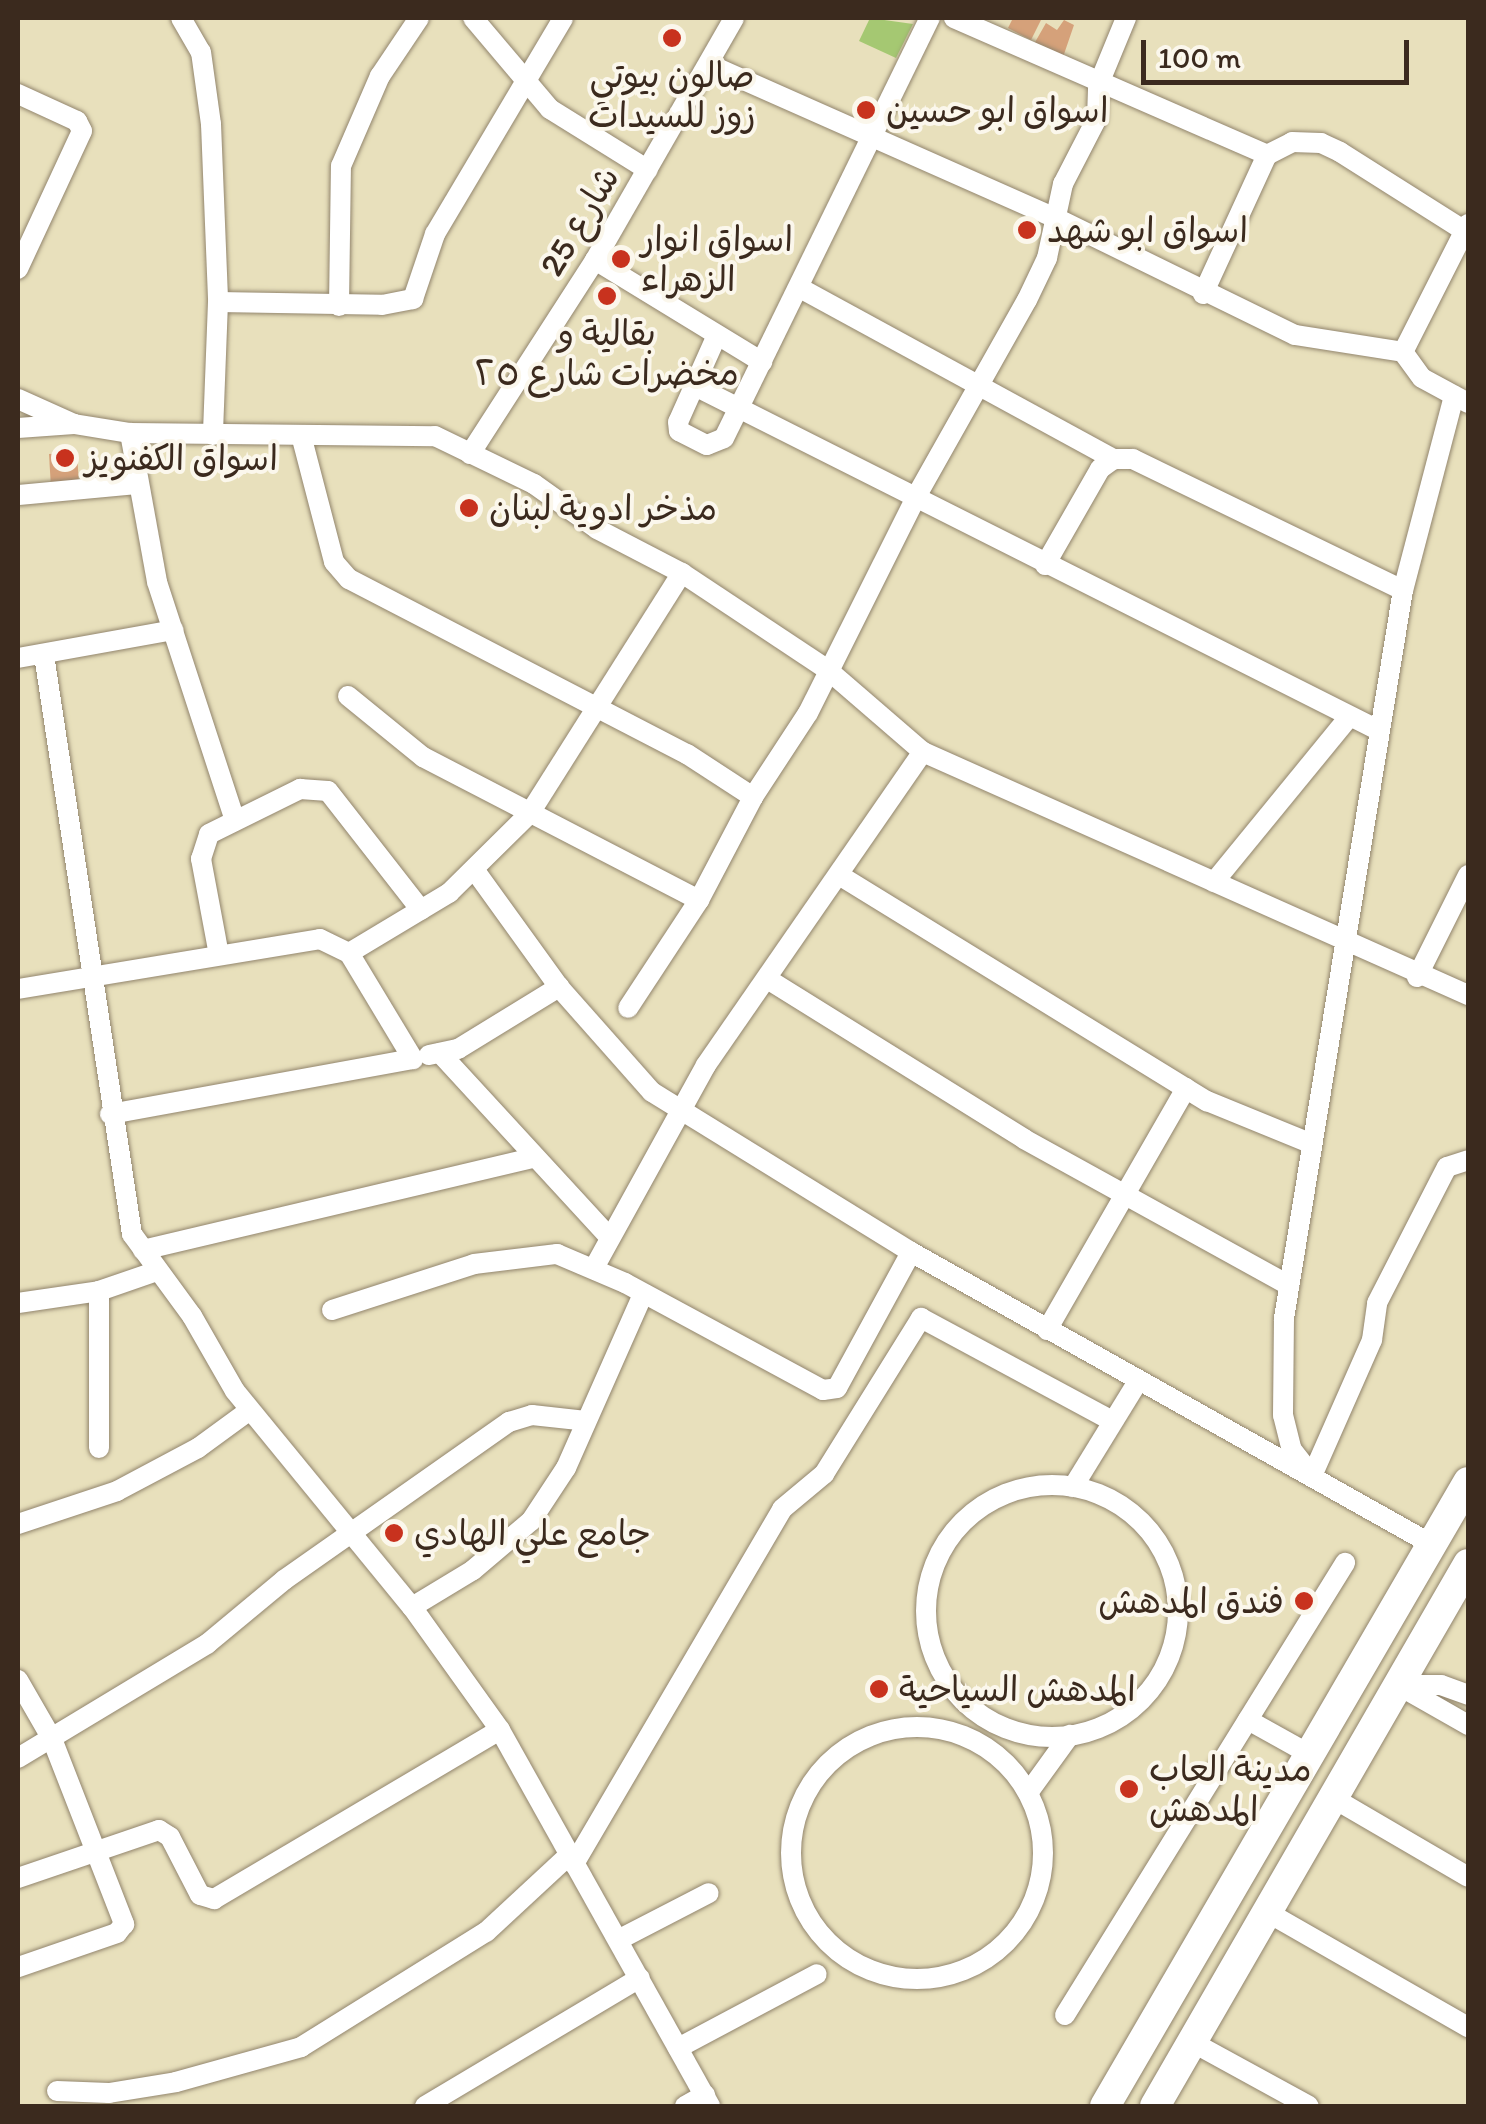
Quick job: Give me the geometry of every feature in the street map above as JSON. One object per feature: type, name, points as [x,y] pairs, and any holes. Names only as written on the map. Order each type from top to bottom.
[{"type":"highway","points":[[1105,2106],[1468,1482]]},
{"type":"highway","points":[[1155,2106],[1468,1564]]},
{"type":"street","points":[[181,18],[201,52],[208,83],[218,302],[212,435]]},
{"type":"street","points":[[339,306],[341,166],[380,76],[419,18]]},
{"type":"street","points":[[473,18],[550,109],[648,170]]},
{"type":"street","points":[[218,302],[339,306],[414,299],[434,234],[563,18]]},
{"type":"street","name":"شارع 25","points":[[470,454],[595,260],[734,18]]},
{"type":"street","points":[[716,335],[678,422],[687,436],[717,444],[800,288],[930,18]]},
{"type":"street","points":[[954,18],[1098,86],[1267,155]]},
{"type":"street","points":[[628,1008],[698,900],[752,798],[808,713],[917,496],[1041,272],[1064,184],[1097,118],[1098,86],[1126,18]]},
{"type":"street","points":[[710,65],[1056,218],[1203,294],[1295,335],[1402,352],[1422,378],[1461,400],[1403,590],[1310,1143],[1290,1286],[1281,1354],[1283,1415],[1292,1450],[1312,1476]]},
{"type":"street","points":[[18,94],[77,122],[82,131],[20,257]]},
{"type":"street","points":[[1203,294],[1267,155],[1292,142],[1321,143],[1467,229],[1402,352]]},
{"type":"street","points":[[595,260],[762,362]]},
{"type":"street","points":[[800,288],[1114,459],[1133,460],[1403,590]]},
{"type":"street","points":[[694,384],[1378,730]]},
{"type":"street","points":[[18,399],[74,424],[130,434],[434,436],[682,573],[828,670],[923,752],[1417,977],[1468,995]]},
{"type":"street","points":[[18,428],[74,424]]},
{"type":"street","points":[[130,434],[173,630],[234,818]]},
{"type":"street","points":[[301,435],[334,562],[348,578],[592,709],[687,754],[752,798]]},
{"type":"street","points":[[1045,564],[1100,469],[1114,459]]},
{"type":"street","points":[[18,495],[138,484]]},
{"type":"street","points":[[349,953],[476,872],[530,813],[592,709],[682,573]]},
{"type":"street","points":[[19,651],[44,655],[173,630]]},
{"type":"street","points":[[44,655],[63,744],[90,974],[132,1234],[250,1410],[412,1608],[500,1730],[708,2101],[686,2106]]},
{"type":"street","points":[[348,696],[424,757],[698,900]]},
{"type":"street","points":[[1214,882],[1349,717]]},
{"type":"street","points":[[594,1268],[680,1107],[923,752]]},
{"type":"street","points":[[219,955],[201,858],[210,834],[234,818],[300,789],[328,791],[420,910]]},
{"type":"street","points":[[476,872],[559,987],[652,1092],[911,1252],[1137,1383],[1433,1545]]},
{"type":"street","points":[[839,875],[1186,1088],[1310,1143]]},
{"type":"street","points":[[1417,977],[1468,875]]},
{"type":"street","points":[[18,989],[90,974],[320,939],[349,953],[413,1060]]},
{"type":"street","points":[[769,980],[1126,1196],[1290,1286]]},
{"type":"street","points":[[110,1114],[440,1053],[559,987]]},
{"type":"street","points":[[440,1053],[610,1238]]},
{"type":"street","points":[[1047,1330],[1186,1088]]},
{"type":"street","points":[[143,1250],[533,1158]]},
{"type":"street","points":[[1312,1476],[1372,1340],[1377,1303],[1447,1168],[1468,1160]]},
{"type":"street","points":[[332,1310],[365,1294],[474,1264],[557,1254],[594,1268],[808,1387],[837,1388],[911,1252]]},
{"type":"street","points":[[18,1303],[99,1291],[157,1271]]},
{"type":"street","points":[[99,1291],[99,1448]]},
{"type":"street","points":[[412,1608],[473,1570],[531,1521],[586,1422],[643,1294]]},
{"type":"street","points":[[57,2091],[109,2093],[176,2082],[301,2047],[472,1942],[528,1899],[571,1860],[782,1509],[824,1474],[921,1318],[1112,1420]]},
{"type":"street","points":[[1073,1487],[1137,1383]]},
{"type":"street","points":[[18,1524],[117,1491],[198,1448],[250,1410]]},
{"type":"street","points":[[18,1758],[207,1644],[351,1531],[508,1422],[532,1415],[586,1422]]},
{"type":"street","points":[[1073,1487],[1118,1503],[1146,1526],[1167,1558],[1179,1613],[1165,1667],[1144,1698],[1114,1721],[1070,1735],[1022,1733],[987,1718],[958,1695],[938,1664],[927,1628],[932,1572],[949,1538],[991,1500],[1026,1488],[1073,1487]]},
{"type":"street","points":[[1064,2015],[1345,1563]]},
{"type":"street","points":[[18,1680],[52,1739],[124,1924],[117,1933],[18,1967]]},
{"type":"street","points":[[1398,1685],[1441,1685],[1468,1695]]},
{"type":"street","points":[[1398,1685],[1468,1725]]},
{"type":"street","points":[[975,1741],[987,1718]]},
{"type":"street","points":[[1248,1720],[1311,1754]]},
{"type":"street","points":[[928,1727],[975,1741],[998,1755],[1028,1793],[1042,1836],[1042,1873],[1020,1925],[994,1952],[943,1976],[905,1978],[869,1969],[823,1937],[802,1905],[792,1869],[797,1813],[814,1780],[856,1742],[891,1730],[928,1727]]},
{"type":"street","points":[[18,1878],[159,1830],[170,1837],[200,1896],[214,1899],[500,1730]]},
{"type":"street","points":[[1028,1793],[1070,1735]]},
{"type":"street","points":[[1333,1798],[1468,1877]]},
{"type":"street","points":[[618,1940],[710,1893]]},
{"type":"street","points":[[1267,1912],[1468,2027]]},
{"type":"street","points":[[678,2048],[817,1974]]},
{"type":"street","points":[[424,2106],[640,1978]]},
{"type":"street","points":[[1192,2042],[1309,2106]]},
{"type":"green space","points":[[870,18],[913,24],[896,58],[859,41]]},
{"type":"building","points":[[1013,18],[1042,18],[1031,40],[1008,28]]},
{"type":"building","points":[[1064,20],[1074,25],[1062,60],[1034,44],[1046,23],[1057,30]]},
{"type":"building","points":[[77,452],[79,486],[51,488],[49,454]]},
{"type":"place","name":"صالون بيوتي زوز للسيدات","points":[[672,38]]},
{"type":"place","name":"اسواق ابو حسين","points":[[866,110]]},
{"type":"place","name":"اسواق ابو شهد","points":[[1027,230]]},
{"type":"place","name":"اسواق انوار الزهراء","points":[[621,259]]},
{"type":"place","name":"بقالية و مخضرات شارع ٢٥","points":[[607,296]]},
{"type":"place","name":"اسواق الكفنويز","points":[[65,458]]},
{"type":"place","name":"مذخر ادوية لبنان","points":[[469,508]]},
{"type":"place","name":"جامع علي الهادي","points":[[394,1533]]},
{"type":"place","name":"فندق المدهش","points":[[1304,1601]]},
{"type":"place","name":"المدهش السياحية","points":[[879,1689]]},
{"type":"place","name":"مدينة العاب المدهش","points":[[1129,1789]]}]
